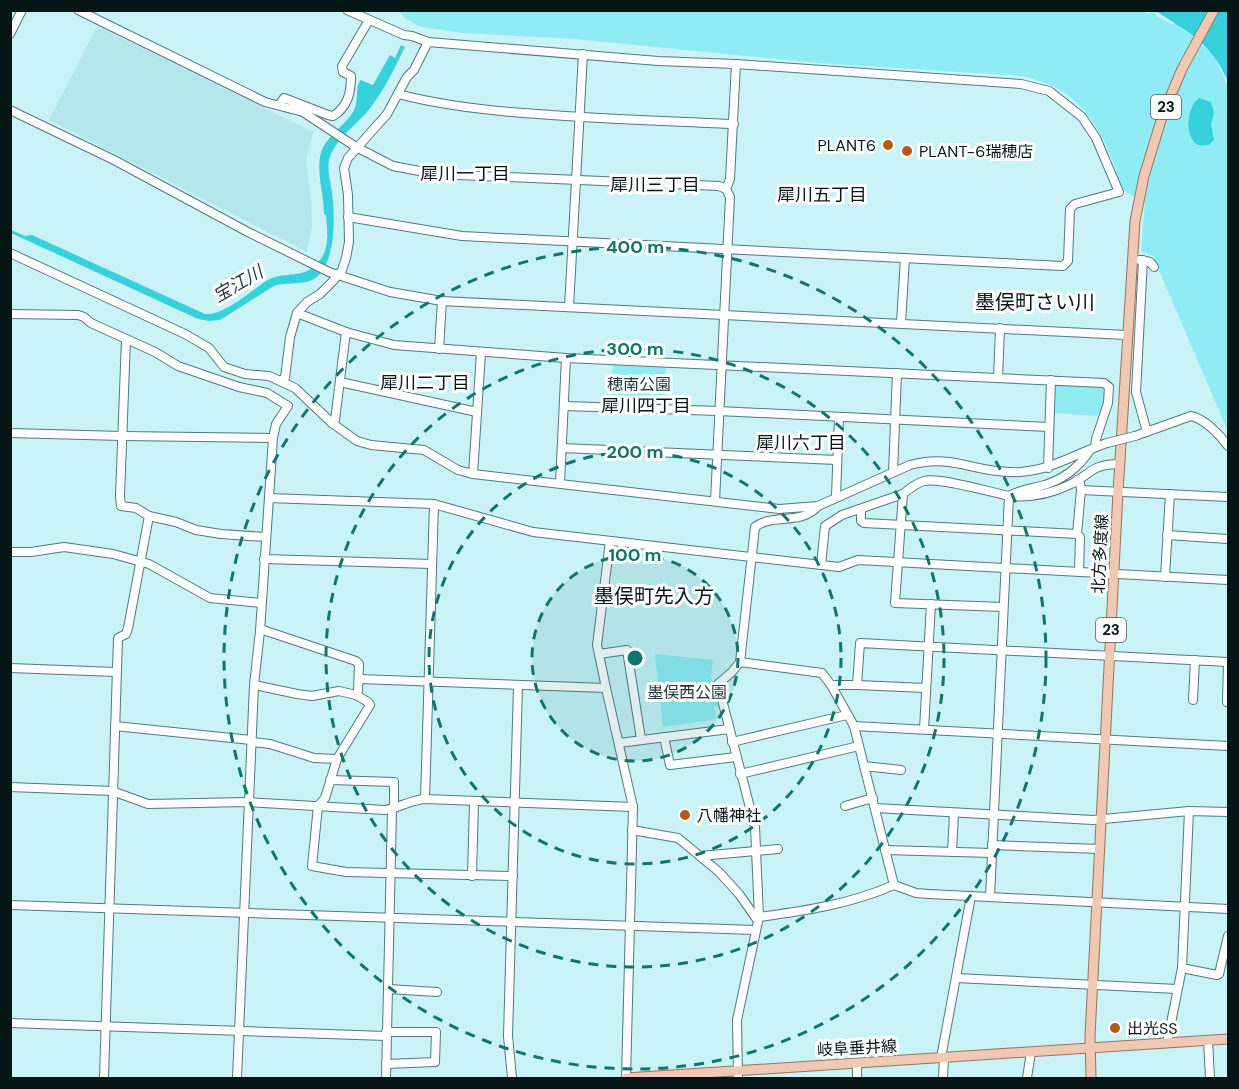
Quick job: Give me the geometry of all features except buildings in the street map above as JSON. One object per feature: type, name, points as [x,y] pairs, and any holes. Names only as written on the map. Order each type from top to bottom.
[{"type":"main road","name":"北方多度線","points":[[1090,1078],[1126,335],[1137,212],[1151,148],[1163,114],[1182,69],[1214,10]]},
{"type":"main road","points":[[1090,1047],[1228,1039]]},
{"type":"main road","name":"岐阜垂井線","points":[[626,1078],[737,1074],[857,1063],[1090,1047]]},
{"type":"street","points":[[10,34],[22,10]]},
{"type":"street","points":[[78,10],[265,102],[303,112],[354,145],[393,166],[435,174],[719,186],[726,189],[730,197],[715,501]]},
{"type":"street","points":[[347,10],[404,35],[428,42],[658,61],[736,64],[1021,84],[1049,92],[1072,108],[1090,126],[1119,192],[1075,204],[1070,209],[1066,265],[462,236],[348,217]]},
{"type":"street","points":[[279,105],[284,98],[328,115],[333,116],[340,112],[348,101],[352,80],[351,76],[342,70],[342,66],[369,20]]},
{"type":"street","points":[[281,380],[285,378],[290,337],[297,313],[338,275],[346,258],[349,242],[348,195],[344,168],[348,158],[354,145],[387,114],[428,42]]},
{"type":"street","points":[[569,307],[583,54]]},
{"type":"street","points":[[726,189],[730,179],[736,64]]},
{"type":"street","points":[[398,94],[455,107],[578,117],[734,124]]},
{"type":"street","points":[[10,110],[114,160],[248,232],[329,272],[390,292],[442,301],[1126,335]]},
{"type":"street","points":[[10,253],[185,334],[208,348],[224,367],[236,372],[269,376],[281,380],[295,388],[332,423],[357,441],[371,445],[424,450],[458,470],[473,474],[779,509],[818,506]]},
{"type":"street","points":[[901,323],[905,258]]},
{"type":"street","points":[[1132,259],[1150,262],[1154,267]]},
{"type":"street","points":[[1143,260],[1136,392],[1147,432]]},
{"type":"street","points":[[440,349],[442,301]]},
{"type":"street","points":[[297,313],[346,332],[394,345],[481,353],[1051,380],[1104,383],[1109,387],[1108,403],[1093,448],[1085,459],[1060,479],[1043,486],[1018,490],[1009,496]]},
{"type":"street","points":[[10,314],[78,315],[99,328],[156,352],[178,366],[278,398],[288,406],[276,424],[273,438],[265,537],[251,741],[237,1078]]},
{"type":"street","points":[[998,378],[1000,328]]},
{"type":"street","points":[[332,423],[335,420],[346,332]]},
{"type":"street","points":[[126,339],[121,506],[136,508],[149,516],[176,522],[196,530],[265,537]]},
{"type":"street","points":[[473,474],[481,353]]},
{"type":"street","points":[[560,483],[566,358]]},
{"type":"street","points":[[893,472],[897,373]]},
{"type":"street","points":[[1048,468],[1051,380]]},
{"type":"street","points":[[340,382],[477,412]]},
{"type":"street","points":[[564,406],[1049,427]]},
{"type":"street","points":[[836,496],[839,417]]},
{"type":"street","points":[[737,1074],[737,1020],[758,919],[757,851],[755,827],[718,684],[740,662],[755,527],[758,524],[805,516],[836,496],[926,461],[940,460],[1010,472],[1048,468],[1093,448],[1147,432],[1186,417],[1197,417],[1228,446]]},
{"type":"street","points":[[10,433],[273,438]]},
{"type":"street","points":[[562,448],[837,459]]},
{"type":"street","points":[[821,565],[825,526],[842,515],[903,494],[921,481],[943,480],[1009,496],[1023,497],[1045,494],[1071,485],[1092,469],[1109,464],[1120,464]]},
{"type":"street","points":[[1077,480],[1081,490],[1077,534],[1080,537],[1078,572]]},
{"type":"street","points":[[1081,490],[1228,497]]},
{"type":"street","points":[[903,494],[895,603],[1003,607]]},
{"type":"street","points":[[1165,577],[1170,494]]},
{"type":"street","points":[[990,897],[1009,496]]},
{"type":"street","points":[[269,498],[434,504],[533,531],[839,567],[858,560],[1228,580]]},
{"type":"street","points":[[425,800],[434,504]]},
{"type":"street","points":[[861,509],[861,521],[864,523],[1077,534]]},
{"type":"street","points":[[104,1078],[118,638],[126,634],[128,628],[149,516]]},
{"type":"street","points":[[1167,535],[1228,539]]},
{"type":"street","points":[[610,541],[597,645],[633,807],[626,1078]]},
{"type":"street","points":[[10,552],[32,552],[63,547],[113,554],[149,564],[210,598],[261,603]]},
{"type":"street","points":[[264,559],[432,564]]},
{"type":"street","points":[[924,729],[931,604]]},
{"type":"street","points":[[260,631],[356,661],[359,664],[356,695]]},
{"type":"street","points":[[857,686],[860,644],[1228,662],[1227,702]]},
{"type":"street","points":[[599,654],[627,650],[641,739]]},
{"type":"street","points":[[1193,700],[1195,660]]},
{"type":"street","points":[[740,662],[822,673],[831,685],[854,726],[894,885]]},
{"type":"street","points":[[10,668],[116,672]]},
{"type":"street","points":[[359,679],[606,688]]},
{"type":"street","points":[[254,685],[312,696],[339,691],[356,695],[370,705],[337,759],[325,798],[318,806],[312,866],[346,872],[513,876]]},
{"type":"street","points":[[831,685],[925,688]]},
{"type":"street","points":[[512,1078],[508,1036],[519,686]]},
{"type":"street","points":[[732,742],[847,715]]},
{"type":"street","points":[[115,726],[251,741],[270,744],[314,758],[337,759]]},
{"type":"street","points":[[854,726],[1228,746]]},
{"type":"street","points":[[619,743],[729,729]]},
{"type":"street","points":[[664,737],[670,765],[736,757]]},
{"type":"street","points":[[740,774],[859,746]]},
{"type":"street","points":[[864,766],[901,770]]},
{"type":"street","points":[[330,780],[394,783],[386,1078]]},
{"type":"street","points":[[10,787],[112,791],[148,804],[248,802],[393,808],[412,800],[425,800],[633,807]]},
{"type":"street","points":[[846,806],[873,798]]},
{"type":"street","points":[[472,876],[474,801]]},
{"type":"street","points":[[876,808],[1101,820],[1189,811],[1228,812]]},
{"type":"street","points":[[1167,1043],[1182,968],[1189,811]]},
{"type":"street","points":[[952,852],[954,813]]},
{"type":"street","points":[[632,830],[678,838],[739,894],[758,919]]},
{"type":"street","points":[[700,856],[778,849]]},
{"type":"street","points":[[885,850],[952,852],[992,849],[1100,849]]},
{"type":"street","points":[[758,919],[838,903],[873,894],[894,885],[916,893],[1228,909]]},
{"type":"street","points":[[942,1078],[942,1058],[970,896]]},
{"type":"street","points":[[10,905],[756,930]]},
{"type":"street","points":[[1182,968],[1217,975],[1227,949],[1228,936]]},
{"type":"street","points":[[956,978],[1177,989]]},
{"type":"street","points":[[388,989],[437,992]]},
{"type":"street","points":[[10,1023],[386,1034],[436,1032],[435,1062],[386,1065]]},
{"type":"street","points":[[1208,1040],[1210,1078]]},
{"type":"street","points":[[1027,1078],[1030,1052]]},
{"type":"street","points":[[857,1063],[857,1078]]},
{"type":"shaded area","points":[[1156,11],[1228,11],[1228,82],[1207,48]]},
{"type":"shaded area","points":[[97,26],[313,132],[306,161],[312,227],[307,252],[49,120]]},
{"type":"shaded area","name":"宝江川","points":[[401,45],[405,47],[381,93],[366,113],[340,140],[330,157],[328,167],[334,224],[331,248],[324,268],[318,276],[308,282],[274,286],[220,320],[209,321],[198,319],[11,233],[11,230],[25,236],[32,235],[205,314],[212,314],[228,307],[273,278],[307,271],[320,260],[327,244],[326,215],[324,214],[319,171],[322,150],[329,138],[353,112],[360,80],[373,85],[390,55],[395,58]]},
{"type":"shaded area","points":[[1199,98],[1211,102],[1214,113],[1211,125],[1214,140],[1209,145],[1197,144],[1189,132],[1190,113]]},
{"type":"green space","points":[[1145,10],[1149,14],[1150,11],[1157,14],[1156,16],[1173,25],[1175,22],[1214,55],[1228,87],[1228,431],[1153,256],[1141,251],[1145,202],[1129,194],[1121,185],[1107,148],[1081,106],[1055,87],[1020,76],[817,63],[575,39],[463,33],[421,27],[406,19],[399,11]]},
{"type":"green space","name":"穂南公園","points":[[613,362],[666,364],[665,406],[611,403]]},
{"type":"green space","points":[[1054,383],[1104,386],[1105,401],[1097,416],[1052,413]]},
{"type":"green space","name":"墨俣西公園","points":[[655,654],[713,660],[711,676],[721,706],[714,707],[717,719],[663,727]]},
{"type":"place","name":"PLANT6","points":[[888,145]]},
{"type":"place","name":"PLANT-6瑞穂店","points":[[907,151]]},
{"type":"place","name":"八幡神社","points":[[685,815]]},
{"type":"place","name":"出光SS","points":[[1115,1028]]},
{"type":"district","name":"犀川一丁目","points":[[465,174]]},
{"type":"district","name":"犀川三丁目","points":[[655,185]]},
{"type":"district","name":"犀川五丁目","points":[[822,195]]},
{"type":"district","name":"墨俣町さい川","points":[[1035,302]]},
{"type":"district","name":"犀川二丁目","points":[[425,383]]},
{"type":"district","name":"犀川四丁目","points":[[646,406]]},
{"type":"district","name":"犀川六丁目","points":[[801,443]]},
{"type":"district","name":"墨俣町先入方","points":[[654,596]]}]
